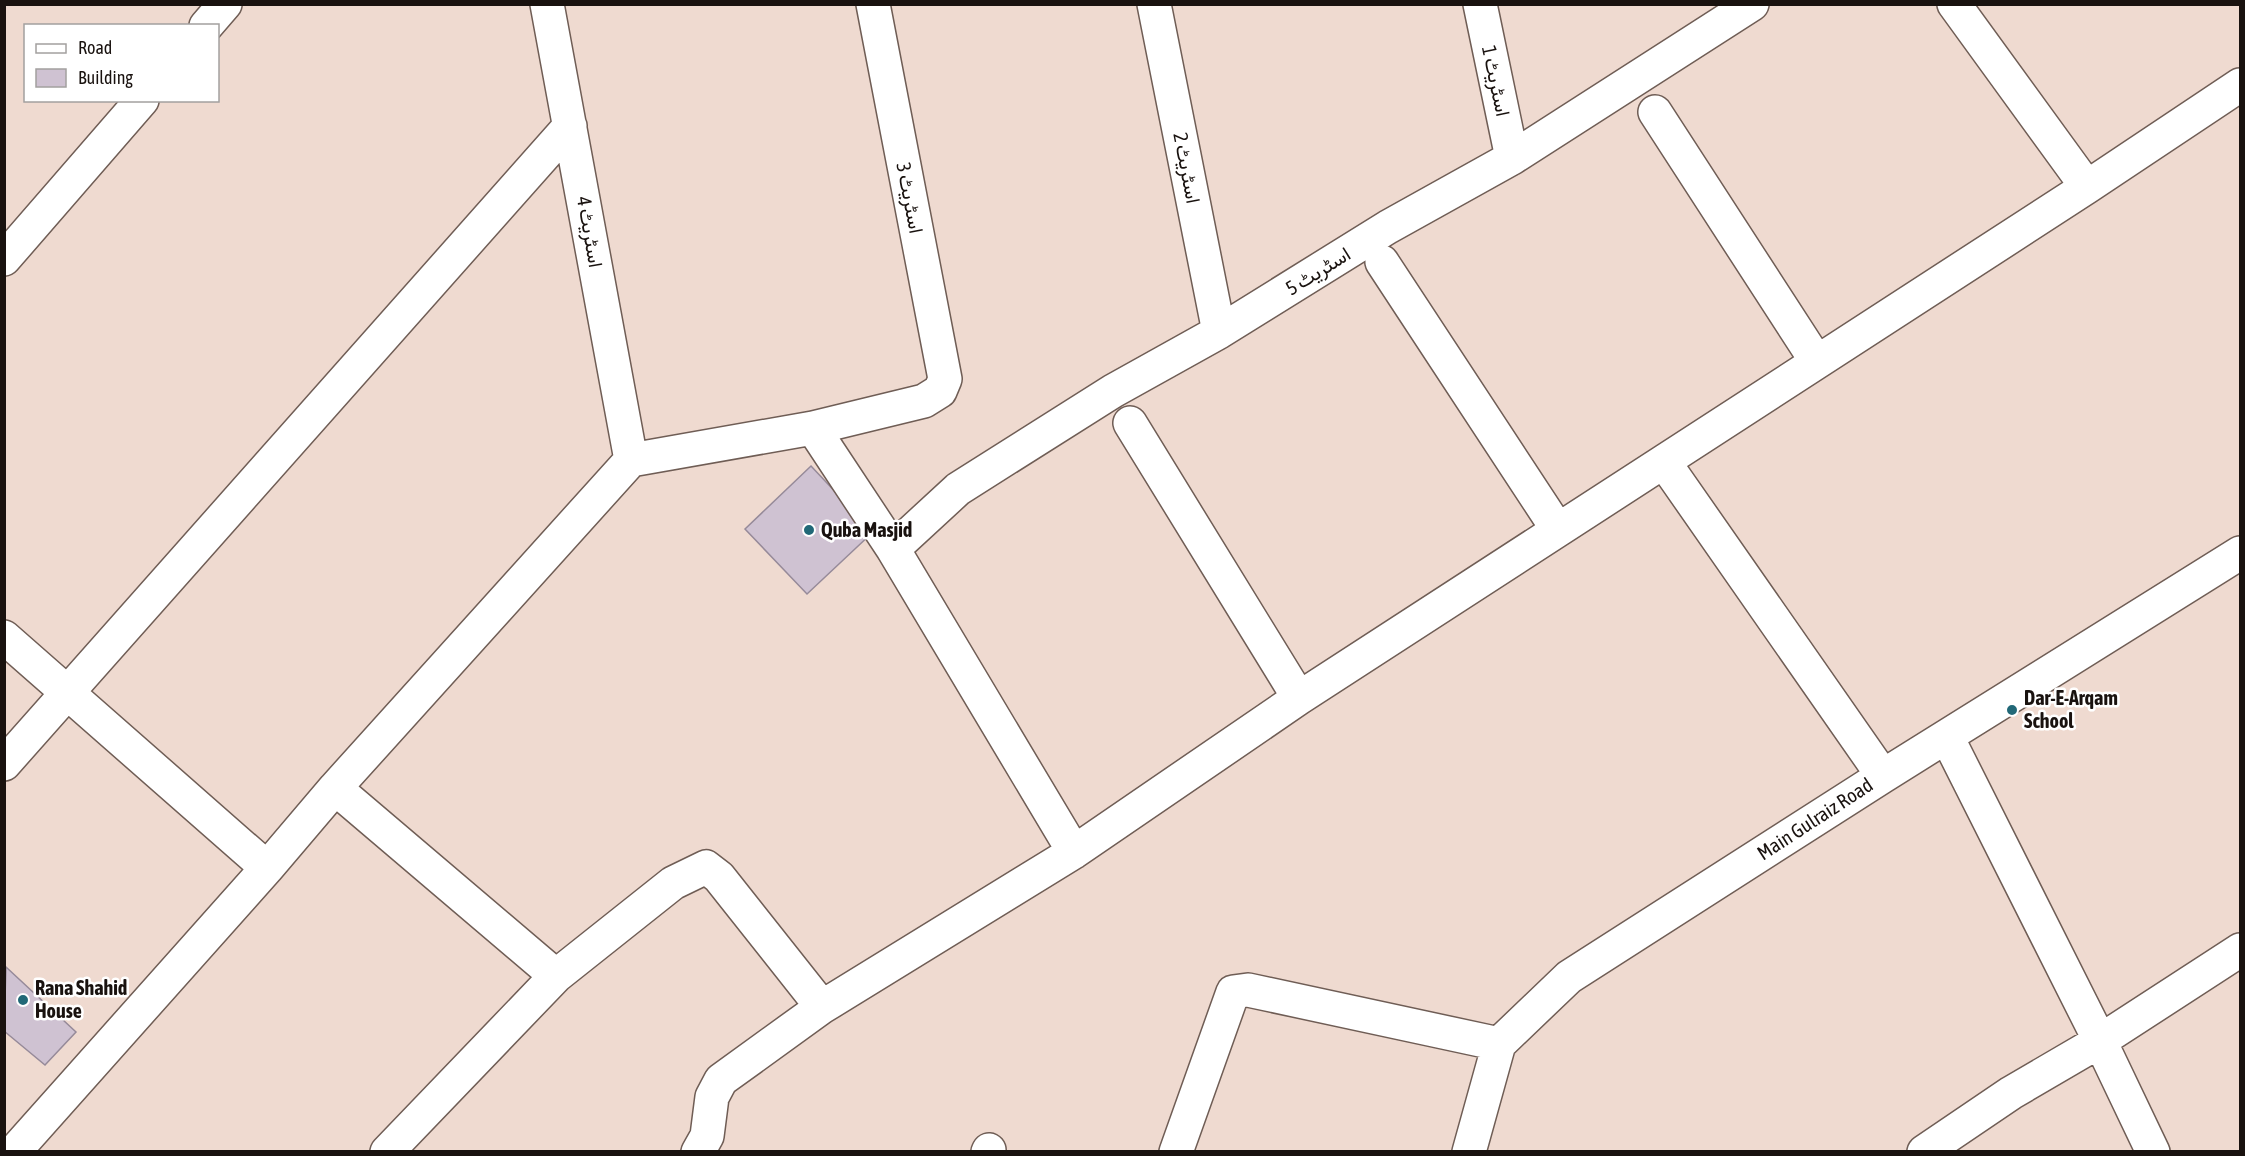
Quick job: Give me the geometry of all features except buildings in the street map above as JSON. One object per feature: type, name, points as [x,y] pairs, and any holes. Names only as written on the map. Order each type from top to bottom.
[{"type":"street","points":[[208,24],[225,4]]},
{"type":"street","name":"اسٹریٹ 4","points":[[547,4],[631,460]]},
{"type":"street","name":"اسٹریٹ 3","points":[[813,428],[924,401],[940,391],[945,379],[873,4]]},
{"type":"street","name":"اسٹریٹ 2","points":[[1154,4],[1219,332]]},
{"type":"street","name":"اسٹریٹ 1","points":[[1480,4],[1512,158]]},
{"type":"street","name":"اسٹریٹ 5","points":[[892,549],[958,489],[1113,391],[1219,332],[1388,227],[1512,158],[1752,4]]},
{"type":"street","points":[[1954,4],[2087,187]]},
{"type":"street","points":[[698,1152],[707,1136],[712,1097],[722,1080],[822,1007],[1074,852],[1299,698],[2241,85]]},
{"type":"street","points":[[4,259],[140,102]]},
{"type":"street","points":[[1654,112],[1817,362]]},
{"type":"street","points":[[4,764],[570,126]]},
{"type":"street","points":[[1382,262],[1558,530]]},
{"type":"street","points":[[1130,423],[1299,698]]},
{"type":"street","points":[[14,1152],[267,868],[335,788],[631,460],[813,428],[892,549],[1074,852]]},
{"type":"street","points":[[1664,462],[1883,776]]},
{"type":"street","name":"Main Gulraiz Road","points":[[1499,1044],[1569,977],[1883,776],[2241,553]]},
{"type":"street","points":[[4,637],[267,868]]},
{"type":"street","points":[[1947,737],[2100,1041],[2153,1152]]},
{"type":"street","points":[[335,788],[556,976]]},
{"type":"street","points":[[387,1152],[556,976],[673,883],[706,867],[719,877],[822,1007]]},
{"type":"street","points":[[1924,1152],[2011,1093],[2100,1041],[2241,950]]},
{"type":"street","points":[[1176,1152],[1233,992],[1248,990],[1499,1044],[1469,1152]]},
{"type":"place","name":"Quba Masjid","points":[[809,530]]},
{"type":"place","name":"Dar-E-Arqam School","points":[[2012,710]]},
{"type":"place","name":"Rana Shahid House","points":[[23,1000]]}]
